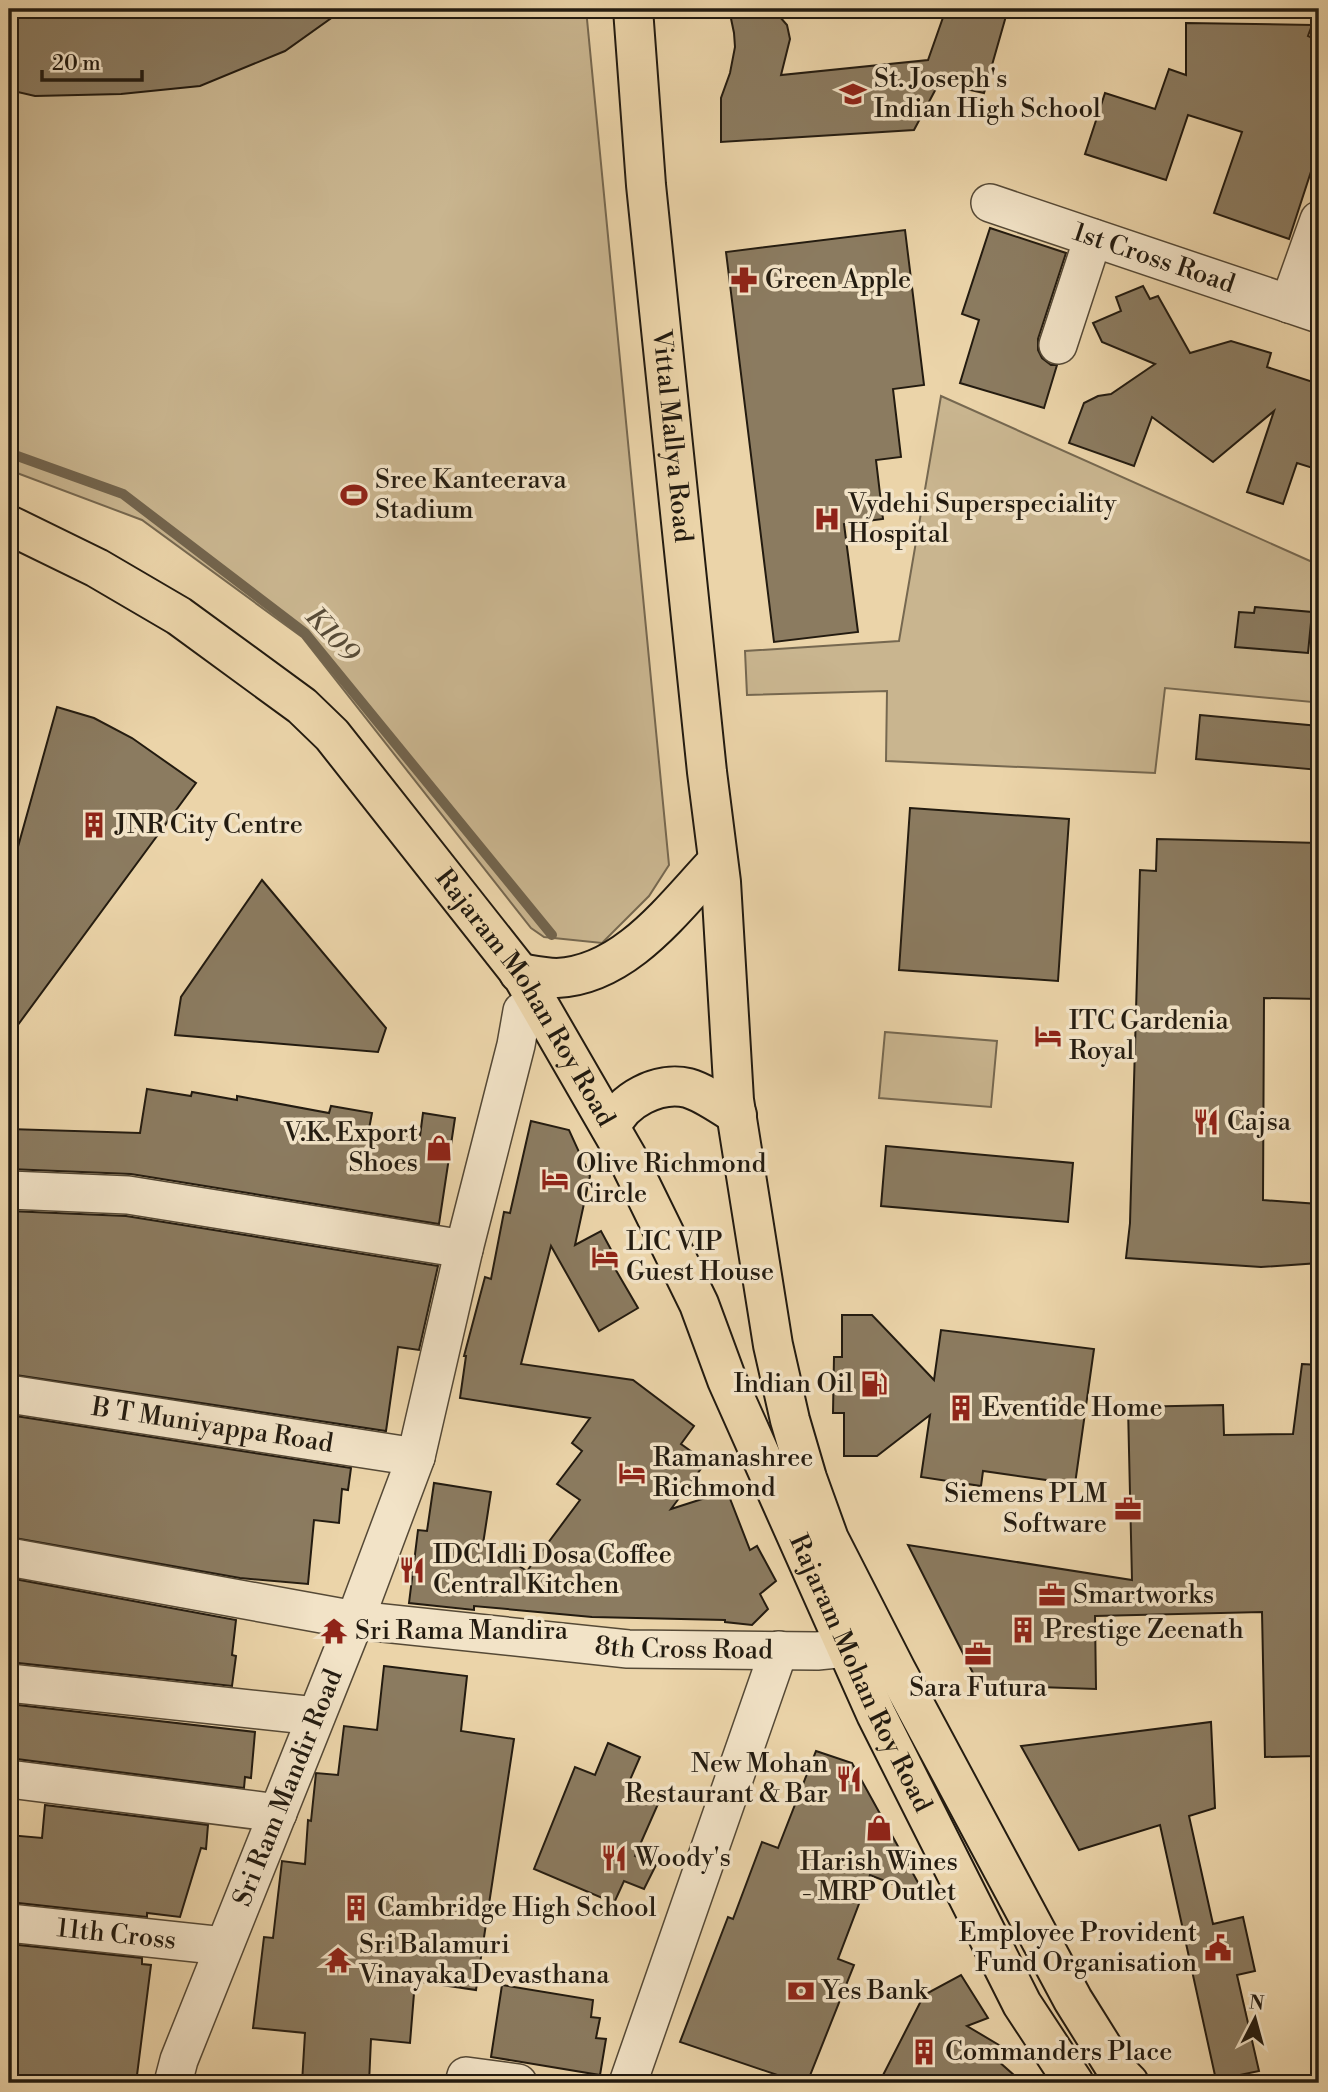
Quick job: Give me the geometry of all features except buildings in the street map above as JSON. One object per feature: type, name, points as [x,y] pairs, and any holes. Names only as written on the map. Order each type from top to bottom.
[{"type":"main road","name":"Vittal Mallya Road","points":[[633,9],[646,185],[719,872]]},
{"type":"main road","name":"Rajaram Mohan Roy Road","points":[[9,525],[97,568],[179,616],[302,706],[332,735],[529,987],[611,1128],[699,1304],[727,1380],[876,1714],[1022,2004],[1074,2083]]},
{"type":"main road","points":[[529,987],[587,971],[623,956],[719,872]]},
{"type":"main road","name":"Rajaram Mohan Roy Road","points":[[719,872],[737,1115],[773,1345],[790,1420],[807,1478],[829,1539],[1016,1896],[1073,2000],[1118,2071],[1129,2083]]},
{"type":"main road","points":[[611,1128],[615,1115],[630,1103],[662,1087],[688,1088],[737,1115]]},
{"type":"street","name":"1st Cross Road","points":[[990,203],[1304,309]]},
{"type":"street","points":[[1304,309],[1319,220]]},
{"type":"street","points":[[1058,345],[1093,238]]},
{"type":"street","name":"Sri Ram Mandir Road","points":[[173,2083],[179,2060],[355,1620],[416,1457],[529,987]]},
{"type":"street","points":[[9,1190],[128,1195],[464,1249]]},
{"type":"street","name":"B T Muniyappa Road","points":[[9,1394],[416,1457]]},
{"type":"street","name":"8th Cross Road","points":[[9,1557],[355,1620],[628,1649],[817,1651],[847,1648]]},
{"type":"street","points":[[628,2083],[779,1650]]},
{"type":"street","points":[[9,1683],[316,1716]]},
{"type":"street","points":[[9,1779],[278,1813]]},
{"type":"street","name":"11th Cross","points":[[9,1923],[224,1946]]},
{"type":"street","points":[[464,2083],[466,2076],[517,2083]]},
{"type":"shaded area","name":"Sree Kanteerava Stadium","points":[[9,9],[586,9],[669,865],[649,896],[602,943],[544,937],[531,928],[302,637],[142,520],[9,470]]},
{"type":"shaded area","points":[[941,396],[1319,565],[1319,643],[1312,702],[1165,688],[1155,773],[886,761],[887,691],[747,695],[745,651],[899,641]]},
{"type":"shaded area","points":[[885,1032],[997,1041],[991,1107],[879,1098]]},
{"type":"waterway","name":"K109","points":[[9,453],[123,494],[305,633],[552,935]]},
{"type":"place","name":"St. Joseph's Indian High School","points":[[853,94]]},
{"type":"place","name":"Green Apple","points":[[744,280]]},
{"type":"place","name":"Sree Kanteerava Stadium","points":[[354,495]]},
{"type":"place","name":"Vydehi Superspeciality Hospital","points":[[827,519]]},
{"type":"place","name":"JNR City Centre","points":[[94,825]]},
{"type":"place","name":"ITC Gardenia Royal","points":[[1048,1036]]},
{"type":"place","name":"Cajsa","points":[[1206,1122]]},
{"type":"place","name":"V.K. Export Shoes","points":[[439,1148]]},
{"type":"place","name":"Olive Richmond Circle","points":[[555,1179]]},
{"type":"place","name":"LIC VIP Guest House","points":[[605,1257]]},
{"type":"place","name":"Indian Oil","points":[[874,1384]]},
{"type":"place","name":"Eventide Home","points":[[961,1408]]},
{"type":"place","name":"Ramanashree Richmond","points":[[632,1473]]},
{"type":"place","name":"Siemens PLM Software","points":[[1128,1509]]},
{"type":"place","name":"IDC Idli Dosa Coffee Central Kitchen","points":[[412,1570]]},
{"type":"place","name":"Smartworks","points":[[1052,1595]]},
{"type":"place","name":"Prestige Zeenath","points":[[1023,1630]]},
{"type":"place","name":"Sri Rama Mandira","points":[[334,1631]]},
{"type":"place","name":"Sara Futura","points":[[978,1654]]},
{"type":"place","name":"New Mohan Restaurant & Bar","points":[[849,1779]]},
{"type":"place","name":"Harish Wines - MRP Outlet","points":[[879,1828]]},
{"type":"place","name":"Woody's","points":[[614,1858]]},
{"type":"place","name":"Cambridge High School","points":[[356,1908]]},
{"type":"place","name":"Employee Provident Fund Organisation","points":[[1218,1948]]},
{"type":"place","name":"Sri Balamuri Vinayaka Devasthana","points":[[338,1960]]},
{"type":"place","name":"Yes Bank","points":[[801,1991]]},
{"type":"place","name":"Commanders Place","points":[[924,2052]]}]
